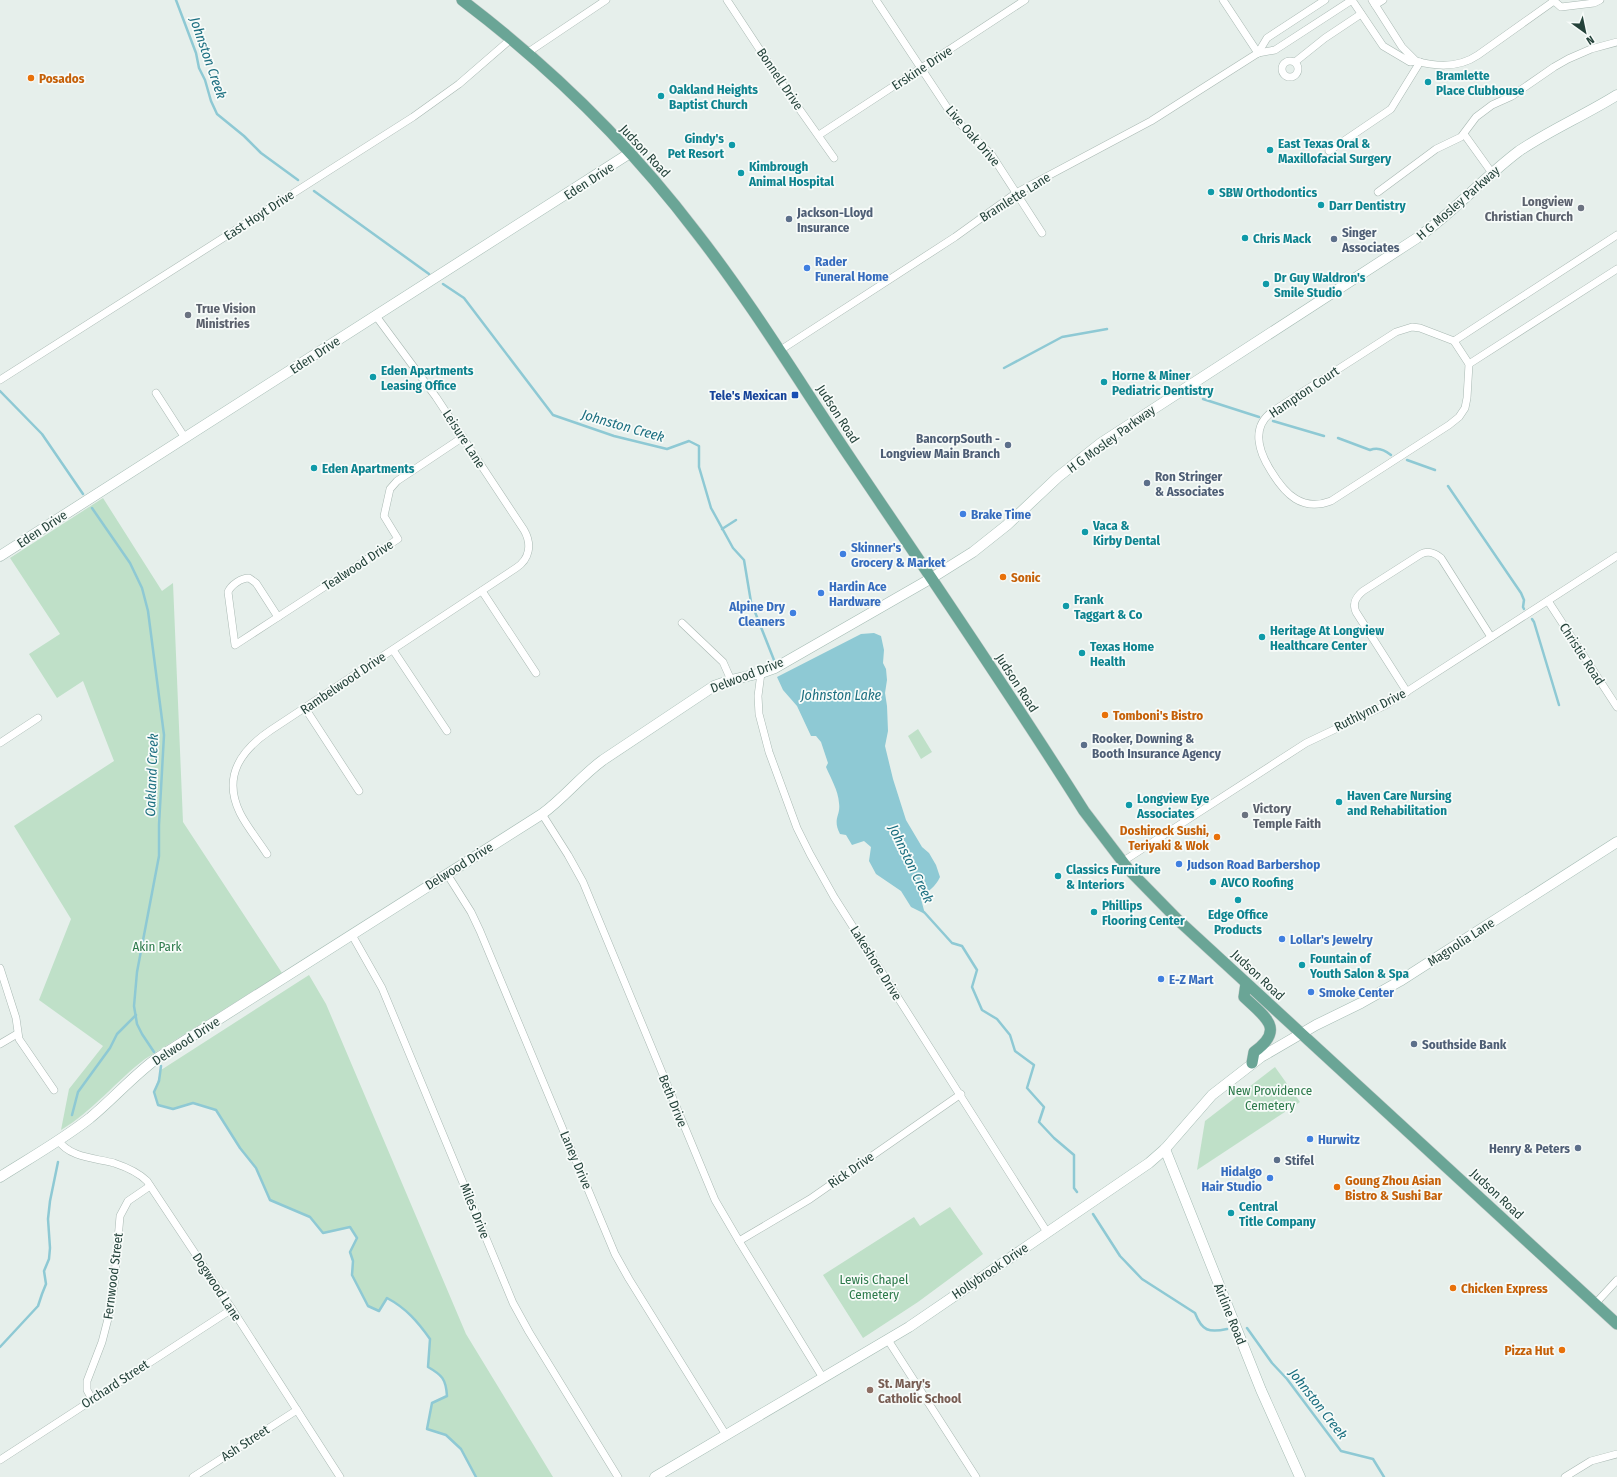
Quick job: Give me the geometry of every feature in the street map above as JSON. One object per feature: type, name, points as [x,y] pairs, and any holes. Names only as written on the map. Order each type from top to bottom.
[{"type":"main road","name":"Judson Road","points":[[462,0],[511,39],[580,102],[630,153],[695,230],[735,284],[1084,811],[1122,862],[1166,909],[1617,1324]]},
{"type":"main road","points":[[1246,983],[1244,997],[1266,1018],[1271,1031],[1265,1044],[1254,1052],[1252,1063]]},
{"type":"street","points":[[527,53],[606,0]]},
{"type":"street","name":"Bonnell Drive","points":[[727,0],[793,100],[834,158]]},
{"type":"street","name":"Live Oak Drive","points":[[876,0],[954,118],[991,154],[1042,233]]},
{"type":"street","name":"Erskine Drive","points":[[819,135],[1025,0]]},
{"type":"street","points":[[1223,0],[1258,53]]},
{"type":"street","name":"Bramlette Lane","points":[[1258,53],[1267,38],[1325,0]]},
{"type":"street","points":[[1352,0],[1383,46],[1410,62],[1418,61],[1445,65],[1465,63],[1478,56],[1553,0],[1558,6],[1566,7],[1594,3],[1600,0]]},
{"type":"street","name":"Bramlette Lane","points":[[779,351],[950,240],[1016,193],[1151,121],[1258,53],[1276,50],[1352,0]]},
{"type":"street","points":[[1383,0],[1374,2],[1402,47],[1418,61]]},
{"type":"street","points":[[1296,62],[1326,38],[1361,14]]},
{"type":"street","name":"East Hoyt Drive","points":[[0,380],[413,117],[456,86],[511,39]]},
{"type":"street","points":[[1378,192],[1432,151],[1458,139],[1464,134],[1476,117],[1489,107],[1512,96],[1554,67],[1583,52],[1617,42]]},
{"type":"street","points":[[1329,151],[1391,109],[1418,61]]},
{"type":"street","name":"H G Mosley Parkway","points":[[930,579],[973,552],[993,537],[1063,473],[1101,443],[1418,238],[1439,222],[1492,173],[1532,143],[1617,95]]},
{"type":"street","points":[[1464,134],[1492,173]]},
{"type":"street","name":"Eden Drive","points":[[0,556],[630,153]]},
{"type":"street","points":[[1617,235],[1454,341],[1469,364],[1617,269]]},
{"type":"street","name":"Leisure Lane","points":[[376,316],[434,394],[524,530],[527,536],[528,547]]},
{"type":"street","name":"Hampton Court","points":[[1454,341],[1420,328],[1412,327],[1402,329],[1269,414],[1260,429],[1258,444],[1262,458],[1287,493],[1305,503],[1319,504],[1335,499],[1459,417],[1464,411],[1466,405],[1469,364]]},
{"type":"street","points":[[156,393],[185,438]]},
{"type":"street","name":"Tealwood Drive","points":[[278,617],[252,579],[244,578],[229,589],[228,596],[235,645],[398,539],[384,516],[391,486],[463,438]]},
{"type":"street","name":"Rambelwood Drive","points":[[267,854],[238,809],[234,790],[235,773],[241,757],[253,744],[305,708],[522,564],[527,557],[528,547]]},
{"type":"street","points":[[1407,692],[1356,612],[1354,603],[1356,597],[1363,591],[1403,565],[1425,552],[1432,552],[1438,556],[1492,637]]},
{"type":"street","name":"Ruthlynn Drive","points":[[1122,862],[1306,744],[1377,710],[1407,692],[1617,556]]},
{"type":"street","name":"Delwood Drive","points":[[0,1177],[58,1140],[89,1118],[131,1079],[156,1060],[542,814],[560,800],[596,765],[616,750],[704,692],[714,686],[731,680],[761,673],[782,664],[930,579]]},
{"type":"street","points":[[482,591],[536,673]]},
{"type":"street","name":"Christie Road","points":[[1548,600],[1617,707]]},
{"type":"street","points":[[682,623],[723,662],[731,680]]},
{"type":"street","points":[[393,650],[447,731]]},
{"type":"street","name":"Lakeshore Drive","points":[[761,673],[758,702],[761,725],[787,803],[799,832],[834,897],[961,1094],[1047,1232]]},
{"type":"street","points":[[305,708],[359,791]]},
{"type":"street","points":[[0,743],[38,718]]},
{"type":"street","name":"Beth Drive","points":[[542,814],[583,882],[711,1191],[739,1241],[823,1378]]},
{"type":"street","name":"Magnolia Lane","points":[[1301,1033],[1387,988],[1617,842]]},
{"type":"street","name":"Laney Drive","points":[[447,874],[471,912],[480,931],[615,1254],[726,1435]]},
{"type":"street","name":"Miles Drive","points":[[352,934],[382,988],[513,1303],[529,1332],[618,1477]]},
{"type":"street","points":[[0,968],[15,1015],[17,1034],[22,1045],[54,1090]]},
{"type":"street","name":"Hollybrook Drive","points":[[655,1477],[888,1340],[1148,1163],[1165,1149],[1206,1102],[1252,1063],[1301,1033]]},
{"type":"street","points":[[0,1044],[17,1034]]},
{"type":"street","name":"Rick Drive","points":[[739,1241],[810,1198],[961,1094]]},
{"type":"street","name":"Dogwood Lane","points":[[58,1140],[63,1146],[72,1152],[127,1168],[142,1177],[150,1186],[232,1309],[340,1477]]},
{"type":"street","name":"Airline Road","points":[[1165,1149],[1252,1370],[1300,1477]]},
{"type":"street","name":"Fernwood Street","points":[[92,1399],[87,1390],[87,1384],[110,1311],[120,1216],[128,1201],[150,1186]]},
{"type":"street","points":[[1595,1304],[1617,1280]]},
{"type":"street","name":"Orchard Street","points":[[0,1460],[232,1309]]},
{"type":"street","points":[[888,1340],[976,1477]]},
{"type":"street","name":"Ash Street","points":[[193,1477],[297,1410]]},
{"type":"street","points":[[1565,1477],[1591,1461],[1617,1454]]},
{"type":"green space","name":"Akin Park","points":[[103,498],[162,591],[173,583],[183,822],[282,973],[145,1059],[84,1114],[61,1130],[69,1089],[103,1046],[39,1000],[71,919],[14,826],[114,761],[83,681],[57,698],[29,654],[60,634],[10,558]]},
{"type":"green space","points":[[918,729],[932,752],[921,759],[908,736]]},
{"type":"green space","points":[[309,975],[326,1004],[466,1334],[553,1477],[477,1477],[461,1449],[446,1435],[427,1429],[432,1403],[447,1396],[444,1381],[437,1372],[428,1367],[430,1339],[411,1316],[400,1306],[387,1298],[379,1311],[368,1306],[352,1275],[353,1261],[350,1252],[357,1238],[350,1227],[323,1233],[309,1217],[270,1200],[256,1168],[240,1148],[216,1110],[193,1103],[173,1109],[158,1105],[154,1092],[161,1070]]},
{"type":"green space","name":"New Providence Cemetery","points":[[1275,1067],[1300,1102],[1197,1170],[1205,1121]]},
{"type":"green space","name":"Lewis Chapel Cemetery","points":[[950,1207],[983,1254],[918,1302],[863,1338],[823,1275],[914,1217],[920,1226]]},
{"type":"water","name":"Johnston Lake","points":[[874,633],[881,636],[884,650],[883,663],[886,669],[887,680],[885,693],[888,731],[885,746],[893,779],[906,820],[922,847],[929,853],[936,865],[940,877],[936,884],[921,899],[925,914],[911,907],[901,891],[876,874],[869,861],[871,847],[864,841],[852,845],[846,835],[840,834],[837,824],[839,811],[838,798],[836,789],[826,767],[828,763],[821,742],[816,736],[811,736],[797,706],[783,690],[777,677],[861,634]]},
{"type":"waterway","name":"Johnston Creek","points":[[176,0],[196,53],[199,68],[205,80],[211,101],[217,114],[244,136],[261,153],[298,180]]},
{"type":"waterway","name":"Johnston Creek","points":[[314,191],[429,274]]},
{"type":"waterway","name":"Johnston Creek","points":[[443,284],[464,298],[553,415],[614,436],[667,449],[689,441],[699,446],[699,467],[711,508],[733,548],[744,560],[751,602],[774,660]]},
{"type":"waterway","points":[[1004,368],[1062,337],[1107,329]]},
{"type":"waterway","name":"Oakland Creek","points":[[0,391],[42,434],[83,494]]},
{"type":"waterway","points":[[1203,399],[1259,417]]},
{"type":"waterway","points":[[1273,421],[1324,436]]},
{"type":"waterway","points":[[1338,438],[1370,450],[1381,450],[1391,455]]},
{"type":"waterway","points":[[1407,460],[1435,470]]},
{"type":"waterway","points":[[1448,486],[1521,593],[1524,600],[1524,609]]},
{"type":"waterway","name":"Oakland Creek","points":[[92,508],[130,563],[142,588],[148,611],[164,735],[159,825],[159,856],[137,972],[134,1006],[137,1024],[154,1052]]},
{"type":"waterway","points":[[722,529],[736,520]]},
{"type":"waterway","points":[[1532,619],[1559,705]]},
{"type":"waterway","name":"Johnston Creek","points":[[924,912],[952,943],[962,946],[977,970],[972,987],[982,1010],[997,1019],[1010,1035],[1015,1051],[1034,1065],[1027,1088],[1044,1107],[1039,1122],[1054,1138],[1074,1155],[1074,1188],[1077,1192]]},
{"type":"waterway","points":[[72,1115],[78,1092],[110,1048],[117,1034],[136,1015]]},
{"type":"waterway","name":"Oakland Creek","points":[[161,1066],[159,1081],[154,1092],[158,1105],[173,1109],[193,1103],[216,1110],[240,1148],[256,1168],[270,1200],[310,1217],[323,1233],[350,1227],[357,1238],[350,1252],[353,1261],[352,1275],[368,1306],[379,1311],[387,1298],[400,1306],[411,1316],[430,1339],[428,1367],[440,1375],[444,1381],[447,1396],[432,1403],[427,1429],[446,1435],[461,1449],[476,1477]]},
{"type":"waterway","points":[[0,1347],[38,1306],[46,1284],[44,1271],[49,1259],[50,1248],[48,1219],[58,1162]]},
{"type":"waterway","name":"Johnston Creek","points":[[1093,1214],[1120,1256],[1142,1279],[1195,1313],[1203,1327],[1215,1331],[1227,1329]]},
{"type":"waterway","name":"Johnston Creek","points":[[1247,1328],[1272,1363],[1287,1379],[1341,1451],[1373,1459],[1384,1477]]},
{"type":"place","name":"Posados","points":[[31,78]]},
{"type":"place","name":"Bramlette Place Clubhouse","points":[[1428,82]]},
{"type":"place","name":"Oakland Heights Baptist Church","points":[[661,96]]},
{"type":"place","name":"Gindy's Pet Resort","points":[[732,145]]},
{"type":"place","name":"East Texas Oral & Maxillofacial Surgery","points":[[1270,150]]},
{"type":"place","name":"Kimbrough Animal Hospital","points":[[741,173]]},
{"type":"place","name":"SBW Orthodontics","points":[[1211,192]]},
{"type":"place","name":"Darr Dentistry","points":[[1321,205]]},
{"type":"place","name":"Longview Christian Church","points":[[1581,208]]},
{"type":"place","name":"Jackson-Lloyd Insurance","points":[[789,219]]},
{"type":"place","name":"Chris Mack","points":[[1245,238]]},
{"type":"place","name":"Singer Associates","points":[[1334,239]]},
{"type":"place","name":"Rader Funeral Home","points":[[807,268]]},
{"type":"place","name":"Dr Guy Waldron's Smile Studio","points":[[1266,284]]},
{"type":"place","name":"True Vision Ministries","points":[[188,315]]},
{"type":"place","name":"Eden Apartments Leasing Office","points":[[373,377]]},
{"type":"place","name":"Horne & Miner Pediatric Dentistry","points":[[1104,382]]},
{"type":"place","name":"Tele's Mexican","points":[[795,395]]},
{"type":"place","name":"BancorpSouth - Longview Main Branch","points":[[1008,445]]},
{"type":"place","name":"Eden Apartments","points":[[314,468]]},
{"type":"place","name":"Ron Stringer & Associates","points":[[1147,483]]},
{"type":"place","name":"Brake Time","points":[[963,514]]},
{"type":"place","name":"Vaca & Kirby Dental","points":[[1085,532]]},
{"type":"place","name":"Skinner's Grocery & Market","points":[[843,554]]},
{"type":"place","name":"Sonic","points":[[1003,577]]},
{"type":"place","name":"Hardin Ace Hardware","points":[[821,593]]},
{"type":"place","name":"Frank Taggart & Co","points":[[1066,606]]},
{"type":"place","name":"Alpine Dry Cleaners","points":[[793,613]]},
{"type":"place","name":"Heritage At Longview Healthcare Center","points":[[1262,637]]},
{"type":"place","name":"Texas Home Health","points":[[1082,653]]},
{"type":"place","name":"Tomboni's Bistro","points":[[1105,715]]},
{"type":"place","name":"Rooker, Downing & Booth Insurance Agency","points":[[1084,745]]},
{"type":"place","name":"Haven Care Nursing and Rehabilitation","points":[[1339,802]]},
{"type":"place","name":"Longview Eye Associates","points":[[1129,805]]},
{"type":"place","name":"Victory Temple Faith","points":[[1245,815]]},
{"type":"place","name":"Doshirock Sushi, Teriyaki & Wok","points":[[1217,837]]},
{"type":"place","name":"Judson Road Barbershop","points":[[1179,864]]},
{"type":"place","name":"Classics Furniture & Interiors","points":[[1058,876]]},
{"type":"place","name":"AVCO Roofing","points":[[1213,882]]},
{"type":"place","name":"Edge Office Products","points":[[1238,900]]},
{"type":"place","name":"Phillips Flooring Center","points":[[1094,912]]},
{"type":"place","name":"Lollar's Jewelry","points":[[1282,939]]},
{"type":"place","name":"Fountain of Youth Salon & Spa","points":[[1302,965]]},
{"type":"place","name":"E-Z Mart","points":[[1161,979]]},
{"type":"place","name":"Smoke Center","points":[[1311,992]]},
{"type":"place","name":"Southside Bank","points":[[1414,1044]]},
{"type":"place","name":"Hurwitz","points":[[1310,1139]]},
{"type":"place","name":"Henry & Peters","points":[[1578,1148]]},
{"type":"place","name":"Stifel","points":[[1277,1160]]},
{"type":"place","name":"Hidalgo Hair Studio","points":[[1270,1178]]},
{"type":"place","name":"Goung Zhou Asian Bistro & Sushi Bar","points":[[1337,1187]]},
{"type":"place","name":"Central Title Company","points":[[1231,1213]]},
{"type":"place","name":"Chicken Express","points":[[1453,1288]]},
{"type":"place","name":"Pizza Hut","points":[[1562,1350]]},
{"type":"place","name":"St. Mary's Catholic School","points":[[870,1390]]}]
